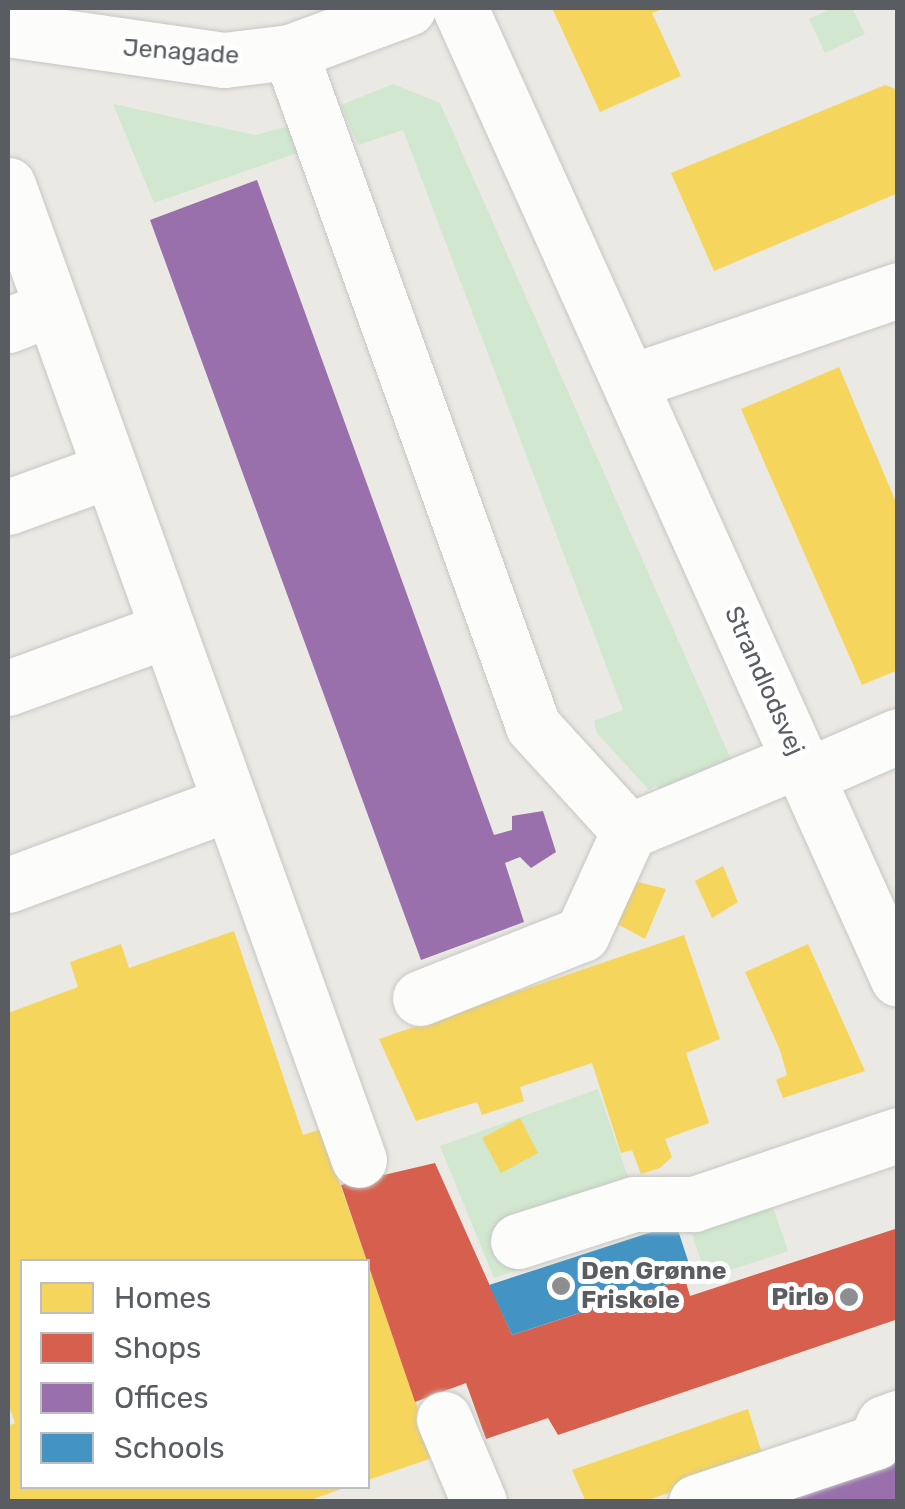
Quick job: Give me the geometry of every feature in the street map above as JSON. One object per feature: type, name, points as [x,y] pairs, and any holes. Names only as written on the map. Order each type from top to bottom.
[{"type":"street","name":"Jenagade","points":[[9,36],[224,60],[290,52],[408,8]]},
{"type":"street","name":"Strandlodsvej","points":[[460,8],[898,979]]},
{"type":"street","points":[[290,52],[533,726],[629,831]]},
{"type":"street","points":[[8,185],[30,316],[110,470],[359,1160]]},
{"type":"street","points":[[630,382],[898,290]]},
{"type":"street","points":[[8,507],[110,470]]},
{"type":"street","points":[[8,688],[167,630]]},
{"type":"street","points":[[420,998],[582,934],[629,831],[898,736]]},
{"type":"street","points":[[8,885],[230,804]]},
{"type":"street","points":[[518,1241],[634,1204],[694,1204],[898,1135]]},
{"type":"street","points":[[696,1502],[875,1442],[884,1423],[898,1418]]},
{"type":"street","points":[[444,1419],[479,1502]]},
{"type":"green space","points":[[833,8],[852,8],[865,34],[825,53],[809,19]]},
{"type":"green space","points":[[393,84],[440,103],[733,764],[663,793],[656,785],[649,790],[597,733],[594,721],[623,710],[403,130],[358,145],[341,105]]},
{"type":"green space","points":[[113,104],[255,135],[290,126],[300,152],[154,203]]},
{"type":"green space","points":[[598,1089],[645,1227],[494,1278],[440,1146]]},
{"type":"green space","points":[[766,1187],[788,1251],[707,1278],[685,1214]]},
{"type":"building: Homes","points":[[552,8],[665,8],[652,13],[681,76],[600,112]]},
{"type":"building: Homes","points":[[885,85],[898,90],[898,193],[714,271],[671,173]]},
{"type":"building: Homes","points":[[839,367],[898,507],[898,670],[862,685],[741,409]]},
{"type":"building: Homes","points":[[723,866],[738,902],[712,918],[695,881]]},
{"type":"building: Homes","points":[[630,880],[666,889],[645,939],[612,921]]},
{"type":"building: Homes","points":[[234,931],[303,1135],[321,1129],[366,1259],[20,1259],[20,1489],[341,1489],[305,1502],[8,1502],[8,1426],[15,1423],[8,1403],[8,1013],[78,987],[70,962],[121,944],[129,968]]},
{"type":"building: Homes","points":[[684,935],[720,1039],[686,1053],[709,1123],[665,1139],[672,1157],[660,1168],[641,1174],[632,1150],[621,1153],[592,1063],[520,1087],[524,1101],[482,1115],[477,1102],[416,1121],[379,1039]]},
{"type":"building: Homes","points":[[808,944],[865,1071],[783,1098],[776,1080],[787,1075],[780,1050],[745,972]]},
{"type":"building: Homes","points":[[520,1118],[538,1153],[501,1173],[482,1138]]},
{"type":"building: Homes","points":[[370,1271],[435,1457],[370,1479]]},
{"type":"building: Homes","points":[[748,1409],[764,1460],[642,1502],[586,1502],[572,1470]]},
{"type":"building: Shops","points":[[435,1163],[512,1335],[685,1279],[690,1296],[898,1228],[898,1319],[558,1435],[548,1418],[486,1439],[466,1383],[415,1402],[370,1270],[370,1259],[366,1259],[341,1185]]},
{"type":"building: Offices","points":[[257,180],[494,835],[512,830],[512,816],[543,811],[556,852],[531,868],[520,857],[505,863],[524,922],[421,960],[150,220]]},
{"type":"building: Offices","points":[[898,1453],[898,1502],[761,1502]]},
{"type":"building: Schools","points":[[676,1224],[693,1276],[512,1335],[489,1285]]},
{"type":"place","name":"Den Grønne Friskole","points":[[561,1286]]},
{"type":"place","name":"Pirlo","points":[[849,1297]]}]
